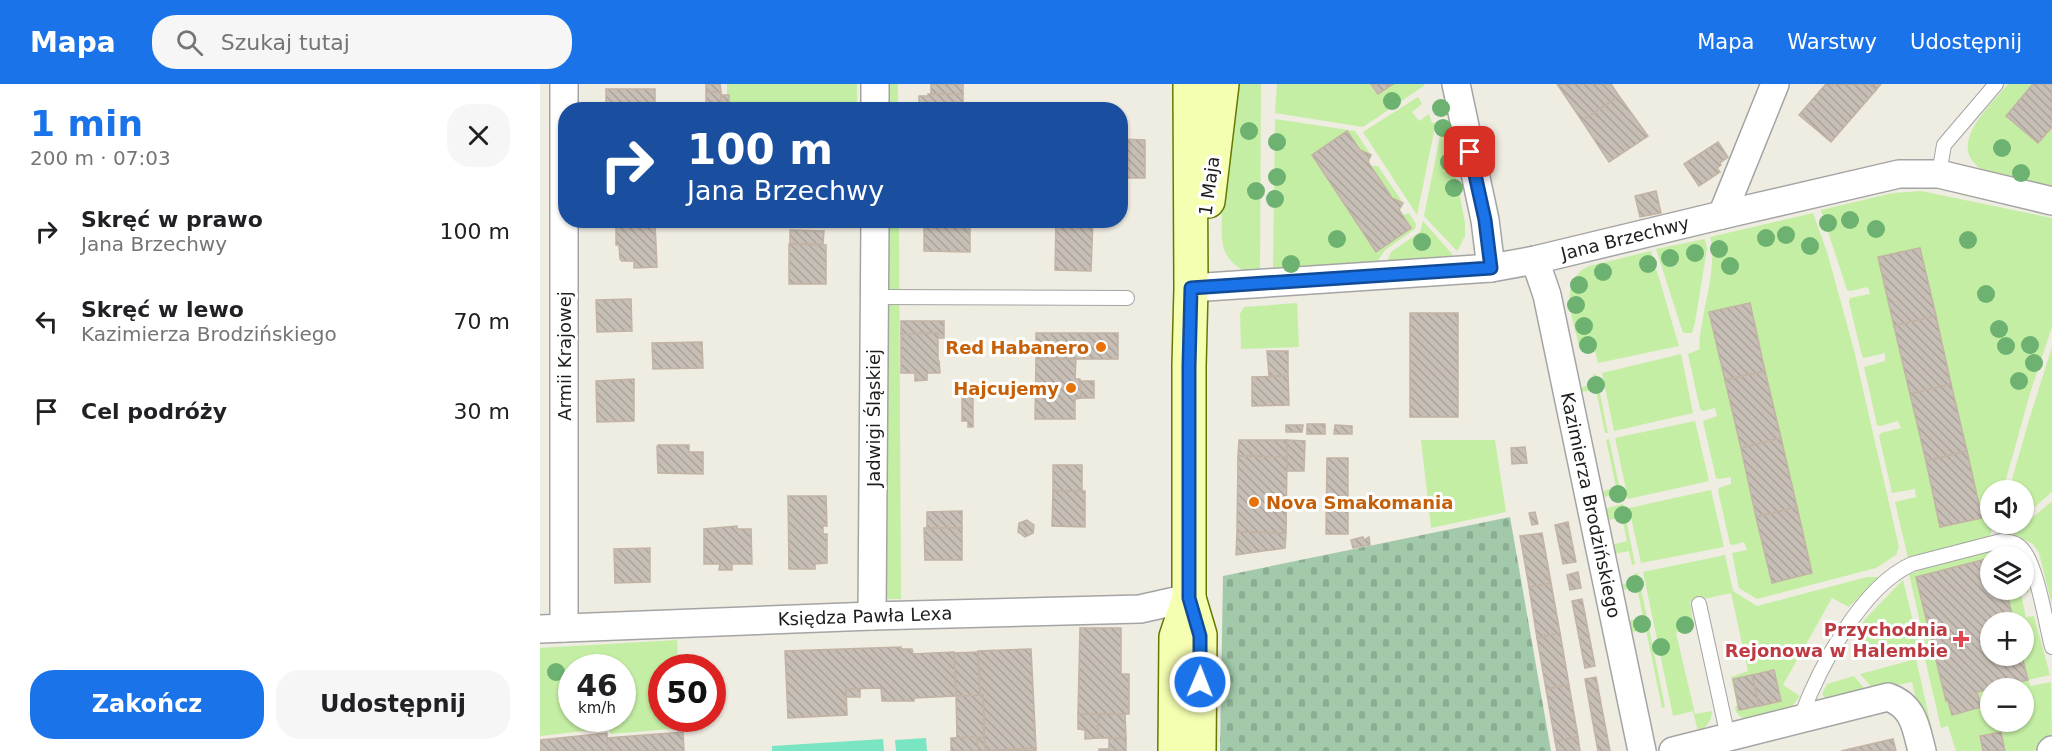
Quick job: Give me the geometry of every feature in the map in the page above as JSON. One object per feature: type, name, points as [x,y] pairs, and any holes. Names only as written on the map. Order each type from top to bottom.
[{"type":"main road","name":"1 Maja","points":[[1190,84],[1189,598],[1200,636],[1199,751]]},
{"type":"main road","name":"1 Maja","points":[[1191,288],[1210,189],[1222,84]]},
{"type":"main road","name":"1 Maja","points":[[1175,751],[1176,637],[1189,598]]},
{"type":"street","name":"Armii Krajowej","points":[[564,84],[564,102]]},
{"type":"street","points":[[875,84],[875,102]]},
{"type":"street","points":[[1456,84],[1485,220],[1491,268]]},
{"type":"street","points":[[1722,215],[1775,84]]},
{"type":"street","name":"Jana Brzechwy","points":[[1191,288],[1491,268],[1535,260],[1899,174],[1939,174],[2052,201]]},
{"type":"street","name":"Armii Krajowej","points":[[552,628],[561,228]]},
{"type":"street","name":"Jadwigi Śląskiej","points":[[872,616],[874,228]]},
{"type":"street","name":"Kazimierza Brodzińskiego","points":[[1535,260],[1548,295],[1642,751]]},
{"type":"street","name":"Księdza Pawła Lexa","points":[[552,628],[1140,609],[1189,598]]},
{"type":"street","points":[[1673,751],[1888,697],[1897,700],[1913,717],[1922,751]]},
{"type":"lane","points":[[1939,174],[1944,145],[1996,84]]},
{"type":"lane","points":[[874,297],[1127,298]]},
{"type":"lane","points":[[1800,719],[1811,689],[1835,645],[1863,605],[1898,570],[1912,564],[2001,541],[2012,542],[2020,547],[2028,557],[2052,647]]},
{"type":"lane","points":[[1699,604],[1728,737]]},
{"type":"green space","points":[[727,84],[857,84],[857,102],[727,102]]},
{"type":"green space","points":[[884,84],[898,84],[898,102],[885,102]]},
{"type":"green space","points":[[1235,84],[1261,84],[1260,275],[1245,271],[1233,263],[1226,254],[1222,239],[1224,181]]},
{"type":"green space","points":[[1277,84],[1425,85],[1363,127],[1275,113]]},
{"type":"green space","points":[[2008,84],[2052,84],[2052,192],[1989,175],[1970,158],[1968,146],[1974,126]]},
{"type":"green space","points":[[1418,97],[1422,104],[1412,112],[1419,121],[1429,114],[1432,123],[1436,122],[1417,215],[1363,132]]},
{"type":"green space","points":[[1275,119],[1355,131],[1371,155],[1368,162],[1371,166],[1378,166],[1403,203],[1399,210],[1403,215],[1409,213],[1416,224],[1415,229],[1385,250],[1377,262],[1273,269]]},
{"type":"green space","points":[[1445,120],[1465,223],[1465,236],[1457,251],[1424,216]]},
{"type":"green space","points":[[1921,191],[2052,218],[2052,327],[2031,390],[2006,480],[1980,480],[1980,534],[1990,534],[1990,536],[1908,558],[1895,502],[1916,497],[1915,489],[1892,493],[1879,436],[1881,433],[1901,428],[1898,421],[1877,425],[1864,367],[1885,361],[1885,353],[1864,358],[1862,356],[1849,302],[1850,298],[1870,294],[1868,287],[1847,290],[1821,210],[1893,193]]},
{"type":"green space","points":[[1813,213],[1827,252],[1854,350],[1899,547],[1896,555],[1876,568],[1757,599],[1739,588],[1732,553],[1747,550],[1744,542],[1730,544],[1718,491],[1719,488],[1731,484],[1731,477],[1716,478],[1703,421],[1717,416],[1715,408],[1703,411],[1700,409],[1688,354],[1700,349],[1712,266],[1710,237]]},
{"type":"green space","points":[[1423,221],[1453,255],[1440,259],[1389,261],[1391,252],[1420,232]]},
{"type":"green space","points":[[885,228],[899,228],[901,599],[886,599]]},
{"type":"green space","points":[[1705,239],[1707,249],[1695,322],[1692,333],[1683,333],[1656,249]]},
{"type":"green space","points":[[1651,251],[1679,346],[1598,363],[1594,347],[1580,349],[1570,303],[1573,282],[1579,273],[1589,266]]},
{"type":"green space","points":[[1297,303],[1299,347],[1241,349],[1240,314],[1244,307]]},
{"type":"green space","points":[[2052,347],[2052,492],[2034,507],[2034,480],[2012,480]]},
{"type":"green space","points":[[1681,354],[1693,413],[1614,431],[1602,373]]},
{"type":"green space","points":[[1593,374],[1596,374],[1608,433],[1605,433],[1596,390],[1579,392],[1579,388],[1595,383]]},
{"type":"green space","points":[[1695,421],[1709,481],[1628,499],[1615,438]]},
{"type":"green space","points":[[1609,439],[1622,498],[1618,498],[1617,495],[1602,497],[1600,492],[1616,487],[1606,440]]},
{"type":"green space","points":[[1421,440],[1495,440],[1506,512],[1431,528]]},
{"type":"green space","points":[[1711,490],[1724,547],[1641,563],[1629,508]]},
{"type":"green space","points":[[2052,501],[2052,605],[2039,553],[2033,544],[2013,534],[2034,534],[2034,516]]},
{"type":"green space","points":[[1623,504],[1635,564],[1632,565],[1629,551],[1614,554],[1612,545],[1627,541],[1622,518],[1607,520],[1604,509]]},
{"type":"green space","points":[[1510,517],[1551,751],[1220,751],[1223,576]]},
{"type":"green space","points":[[1980,552],[1980,600],[2022,600],[2025,612],[1980,612],[1980,666],[2034,666],[2034,616],[2050,675],[2034,679],[1980,678],[1980,732],[2034,732],[2034,685],[2051,682],[2052,741],[2033,751],[1956,751],[1948,726],[1941,728],[1909,574],[1930,567],[1933,563]]},
{"type":"green space","points":[[1725,555],[1733,591],[1757,606],[1867,577],[1879,577],[1849,607],[1832,598],[1783,685],[1800,696],[1790,709],[1750,721],[1741,717],[1735,707],[1737,705],[1731,677],[1748,671],[1731,593],[1690,602],[1694,626],[1676,633],[1695,714],[1712,711],[1708,723],[1698,732],[1693,711],[1673,716],[1643,572]]},
{"type":"green space","points":[[1638,573],[1665,707],[1662,708],[1646,630],[1630,632],[1628,621],[1643,617],[1637,588],[1621,590],[1620,585],[1635,581],[1634,574]]},
{"type":"green space","points":[[1903,580],[1913,621],[1905,623],[1908,638],[1917,638],[1919,645],[1865,656],[1859,628]]},
{"type":"green space","points":[[677,640],[678,654],[648,654],[648,731],[636,732],[636,654],[558,654],[558,732],[574,732],[540,736],[540,648]]},
{"type":"green space","points":[[1916,659],[1932,730],[1923,732],[1912,682],[1874,690],[1860,674]]},
{"type":"green space","points":[[1854,676],[1868,693],[1828,701],[1822,694],[1827,684]]},
{"type":"green space","points":[[610,732],[635,732],[611,734]]},
{"type":"green space","points":[[926,738],[927,751],[896,751],[895,740]]},
{"type":"green space","points":[[883,739],[884,751],[772,751],[772,746]]},
{"type":"building","points":[[706,84],[720,84],[721,92],[706,92]]},
{"type":"building","points":[[931,84],[963,84],[963,94],[931,94]]},
{"type":"building","points":[[1371,84],[1393,84],[1378,94]]},
{"type":"building","points":[[1557,84],[1611,84],[1619,96],[1582,121]]},
{"type":"building","points":[[1826,84],[1869,84],[1876,90],[1831,142],[1799,115]]},
{"type":"building","points":[[1869,84],[1881,84],[1876,90]]},
{"type":"building","points":[[2033,84],[2052,84],[2052,127],[2038,143],[2006,116]]},
{"type":"building","points":[[606,89],[655,89],[655,102],[606,102]]},
{"type":"building","points":[[706,92],[721,92],[721,102],[706,102]]},
{"type":"building","points":[[928,94],[963,94],[963,102],[919,102],[919,96],[928,96]]},
{"type":"building","points":[[721,95],[729,95],[729,102],[721,102]]},
{"type":"building","points":[[1619,96],[1648,136],[1609,162],[1582,121]]},
{"type":"building","points":[[1347,131],[1360,150],[1371,155],[1368,162],[1392,198],[1403,203],[1399,210],[1411,228],[1376,252],[1312,155]]},
{"type":"building","points":[[1128,139],[1145,140],[1145,178],[1128,178]]},
{"type":"building","points":[[1718,142],[1728,157],[1717,168],[1720,172],[1699,186],[1684,164]]},
{"type":"building","points":[[1656,191],[1661,213],[1640,217],[1635,196]]},
{"type":"building","points":[[616,228],[655,228],[657,267],[634,268],[634,261],[620,259],[619,245],[616,245]]},
{"type":"building","points":[[924,228],[970,228],[970,252],[924,251]]},
{"type":"building","points":[[1056,228],[1093,228],[1091,271],[1055,270]]},
{"type":"building","points":[[790,230],[824,231],[823,244],[790,244]]},
{"type":"building","points":[[789,244],[826,245],[826,284],[789,284]]},
{"type":"building","points":[[1920,248],[1936,316],[1894,326],[1878,257]]},
{"type":"building","points":[[631,299],[632,331],[597,332],[596,300]]},
{"type":"building","points":[[1750,303],[1765,371],[1725,380],[1709,312]]},
{"type":"building","points":[[1410,313],[1458,313],[1458,417],[1410,417]]},
{"type":"building","points":[[1936,316],[1951,384],[1910,394],[1894,326]]},
{"type":"building","points":[[901,321],[944,321],[944,338],[938,338],[938,333],[901,334]]},
{"type":"building","points":[[938,333],[940,373],[927,373],[927,380],[915,381],[915,373],[901,373],[901,334]]},
{"type":"building","points":[[1036,333],[1118,333],[1118,359],[1036,359]]},
{"type":"building","points":[[702,342],[703,368],[653,369],[652,343]]},
{"type":"building","points":[[1267,351],[1288,351],[1288,376],[1269,376]]},
{"type":"building","points":[[1036,359],[1076,359],[1075,379],[1080,379],[1081,398],[1075,399],[1075,419],[1035,419]]},
{"type":"building","points":[[1765,371],[1781,438],[1741,448],[1725,380]]},
{"type":"building","points":[[1288,376],[1289,405],[1252,406],[1252,377]]},
{"type":"building","points":[[634,379],[634,421],[597,422],[596,381]]},
{"type":"building","points":[[1080,381],[1094,381],[1094,398],[1081,398]]},
{"type":"building","points":[[1951,384],[1967,451],[1926,461],[1910,394]]},
{"type":"building","points":[[962,396],[973,396],[973,427],[968,427],[968,421],[962,421]]},
{"type":"building","points":[[1307,424],[1325,424],[1325,434],[1307,434]]},
{"type":"building","points":[[1286,425],[1303,425],[1302,432],[1286,432]]},
{"type":"building","points":[[1335,425],[1352,426],[1352,434],[1334,434]]},
{"type":"building","points":[[1781,438],[1797,507],[1756,517],[1741,448]]},
{"type":"building","points":[[1239,440],[1287,440],[1287,457],[1238,456]]},
{"type":"building","points":[[1287,440],[1305,441],[1304,471],[1287,471]]},
{"type":"building","points":[[658,445],[689,445],[689,452],[703,452],[703,474],[658,473]]},
{"type":"building","points":[[1525,447],[1527,463],[1512,464],[1511,448]]},
{"type":"building","points":[[1967,451],[1980,518],[1940,527],[1926,461]]},
{"type":"building","points":[[1238,456],[1287,457],[1286,533],[1237,532]]},
{"type":"building","points":[[1327,458],[1348,458],[1348,534],[1326,534]]},
{"type":"building","points":[[1053,465],[1082,465],[1082,491],[1053,491]]},
{"type":"building","points":[[1053,491],[1085,491],[1085,527],[1052,526]]},
{"type":"building","points":[[788,496],[826,496],[827,526],[823,526],[823,534],[827,534],[827,563],[815,564],[815,569],[789,569]]},
{"type":"building","points":[[1797,507],[1812,573],[1772,583],[1756,517]]},
{"type":"building","points":[[962,511],[962,528],[927,528],[927,512]]},
{"type":"building","points":[[1535,512],[1538,524],[1532,525],[1529,513]]},
{"type":"building","points":[[1027,520],[1034,525],[1033,533],[1025,537],[1018,532],[1019,523]]},
{"type":"building","points":[[1568,522],[1576,562],[1563,564],[1555,525]]},
{"type":"building","points":[[737,526],[737,529],[751,529],[752,564],[732,564],[732,570],[719,570],[720,564],[704,564],[704,529]]},
{"type":"building","points":[[924,528],[962,528],[962,560],[925,560]]},
{"type":"building","points":[[1237,532],[1286,533],[1285,548],[1236,555]]},
{"type":"building","points":[[1542,533],[1551,583],[1529,587],[1520,536]]},
{"type":"building","points":[[1363,537],[1364,540],[1369,537],[1370,545],[1353,548],[1351,540]]},
{"type":"building","points":[[650,548],[650,582],[615,583],[614,549]]},
{"type":"building","name":"Przychodnia Rejonowa w Halembie","points":[[1980,561],[1980,600],[2008,600],[2012,612],[1980,612],[1980,666],[2024,666],[2028,678],[1980,678],[1980,691],[1977,692],[1980,707],[1952,715],[1948,701],[1946,701],[1916,577]]},
{"type":"building","points":[[1578,572],[1581,588],[1570,590],[1567,575]]},
{"type":"building","points":[[1551,583],[1560,633],[1537,638],[1529,587]]},
{"type":"building","points":[[1582,599],[1595,666],[1585,668],[1572,601]]},
{"type":"building","points":[[1080,628],[1121,628],[1121,674],[1129,674],[1129,714],[1078,714]]},
{"type":"building","points":[[1560,633],[1569,685],[1546,689],[1537,638]]},
{"type":"building","points":[[901,647],[901,649],[912,649],[913,654],[954,652],[956,696],[914,698],[914,701],[882,701],[881,688],[846,689],[847,715],[788,718],[785,651]]},
{"type":"building","points":[[1031,649],[1036,748],[985,751],[983,695],[980,696],[978,651]]},
{"type":"building","points":[[978,652],[980,696],[956,696],[954,653]]},
{"type":"building","points":[[1774,670],[1781,701],[1759,706],[1752,675]]},
{"type":"building","points":[[1752,675],[1759,706],[1739,710],[1733,679]]},
{"type":"building","points":[[1596,677],[1610,751],[1598,751],[1585,679]]},
{"type":"building","points":[[1569,685],[1578,737],[1555,741],[1546,689]]},
{"type":"building","points":[[846,689],[860,689],[860,697],[846,697]]},
{"type":"building","points":[[983,695],[984,738],[957,738],[956,696]]},
{"type":"building","points":[[1078,714],[1098,714],[1098,738],[1085,739],[1085,730],[1078,729]]},
{"type":"building","points":[[1098,714],[1125,714],[1126,738],[1098,738]]},
{"type":"building","points":[[683,732],[684,751],[608,751],[607,738]]},
{"type":"building","points":[[2001,732],[2005,751],[1983,751],[1980,736]]},
{"type":"building","points":[[607,733],[608,751],[540,751],[540,740]]},
{"type":"building","points":[[977,737],[978,751],[951,751],[951,738]]},
{"type":"building","points":[[977,737],[984,738],[985,751],[978,751]]},
{"type":"building","points":[[1578,737],[1580,751],[1557,751],[1555,741]]},
{"type":"building","points":[[1109,738],[1126,738],[1126,751],[1099,751],[1099,749],[1109,749]]},
{"type":"building","points":[[1893,739],[1896,751],[1841,751]]},
{"type":"building","points":[[1036,748],[1036,751],[987,751]]},
{"type":"place","name":"Red Habanero","points":[[1101,347]]},
{"type":"place","name":"Hajcujemy","points":[[1071,388]]},
{"type":"place","name":"Nova Smakomania","points":[[1254,502]]},
{"type":"place","name":"Przychodnia Rejonowa w Halembie","points":[[1961,639]]},
{"type":"route","points":[[1200,682],[1200,636],[1189,598],[1191,288],[1491,268],[1485,220],[1470,152]]}]
